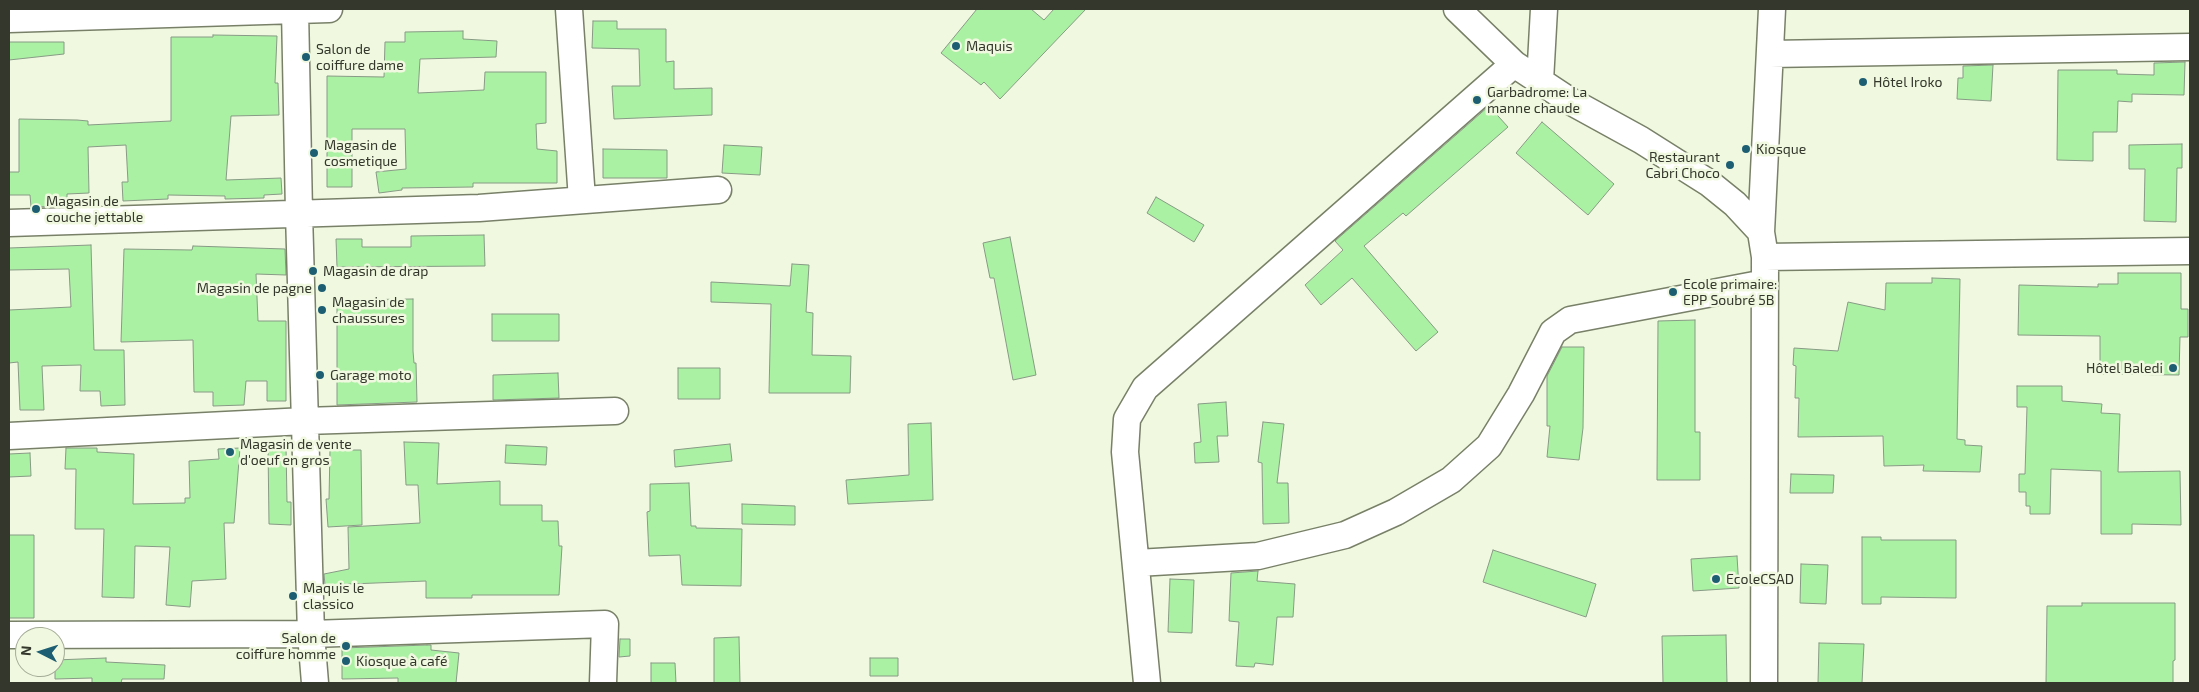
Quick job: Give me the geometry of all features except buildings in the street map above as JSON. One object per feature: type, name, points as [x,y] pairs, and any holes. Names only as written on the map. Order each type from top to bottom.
[{"type":"street","points":[[295,9],[311,634],[315,683]]},
{"type":"street","points":[[9,19],[329,9]]},
{"type":"street","points":[[569,9],[582,200]]},
{"type":"street","points":[[1457,9],[1514,64],[1570,101],[1678,162],[1735,204],[1764,257]]},
{"type":"street","points":[[1540,81],[1544,9]]},
{"type":"street","points":[[1764,683],[1764,257],[1772,9]]},
{"type":"street","points":[[1770,54],[2190,47]]},
{"type":"street","points":[[1147,683],[1137,563],[1124,452],[1127,419],[1145,388],[1514,64]]},
{"type":"street","points":[[9,223],[479,208],[718,190]]},
{"type":"street","points":[[1137,563],[1258,556],[1345,535],[1396,512],[1451,480],[1489,446],[1521,394],[1553,332],[1570,320],[1764,257],[2190,251]]},
{"type":"street","points":[[9,436],[305,421],[614,411]]},
{"type":"street","points":[[9,635],[311,634],[605,624],[603,683]]},
{"type":"place","name":"Maquis","points":[[956,46]]},
{"type":"place","name":"Salon de coiffure dame","points":[[306,57]]},
{"type":"place","name":"Hôtel Iroko","points":[[1863,82]]},
{"type":"place","name":"Garbadrome: La manne chaude","points":[[1477,100]]},
{"type":"place","name":"Kiosque","points":[[1746,149]]},
{"type":"place","name":"Magasin de cosmetique","points":[[314,153]]},
{"type":"place","name":"Restaurant Cabri Choco","points":[[1730,165]]},
{"type":"place","name":"Magasin de couche jettable","points":[[36,209]]},
{"type":"place","name":"Magasin de drap","points":[[313,271]]},
{"type":"place","name":"Magasin de pagne","points":[[322,288]]},
{"type":"place","name":"Ecole primaire: EPP Soubré 5B","points":[[1673,292]]},
{"type":"place","name":"Magasin de chaussures","points":[[322,310]]},
{"type":"place","name":"Hôtel Baledi","points":[[2173,368]]},
{"type":"place","name":"Garage moto","points":[[320,375]]},
{"type":"place","name":"Magasin de vente d'oeuf en gros","points":[[230,452]]},
{"type":"place","name":"EcoleCSAD","points":[[1716,579]]},
{"type":"place","name":"Maquis le classico","points":[[293,596]]},
{"type":"place","name":"Salon de coiffure homme","points":[[346,646]]},
{"type":"place","name":"Kiosque à café","points":[[346,661]]}]
